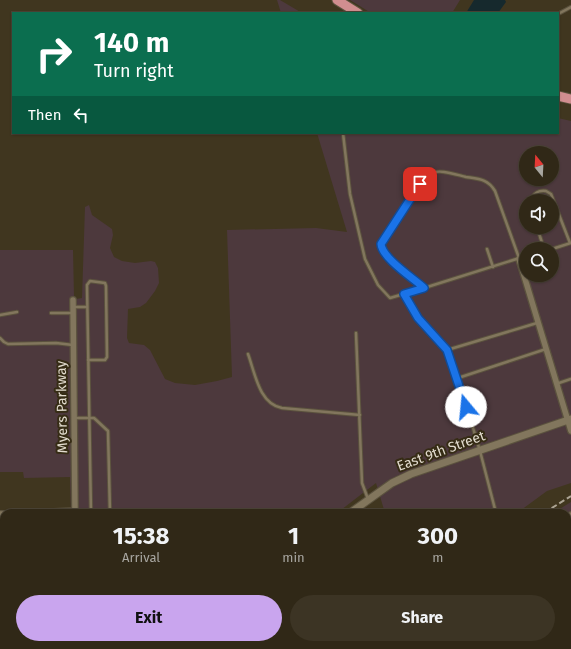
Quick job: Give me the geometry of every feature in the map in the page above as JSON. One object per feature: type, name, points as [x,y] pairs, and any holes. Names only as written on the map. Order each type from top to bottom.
[{"type":"highway","points":[[337,0],[356,12]]},
{"type":"highway","points":[[559,96],[571,99]]},
{"type":"street","points":[[526,282],[556,384],[569,420],[571,431]]},
{"type":"street","name":"Myers Parkway","points":[[73,300],[75,509]]},
{"type":"street","name":"East 9th Street","points":[[355,509],[368,499],[411,474],[569,420]]},
{"type":"lane","points":[[559,13],[571,6]]},
{"type":"lane","points":[[343,134],[350,194],[365,259],[378,285],[390,298],[424,288],[519,259],[495,191],[490,184],[477,179],[443,172],[430,173],[420,184],[381,244],[390,261],[424,288]]},
{"type":"lane","points":[[535,194],[539,191],[546,190],[551,194]]},
{"type":"lane","points":[[559,215],[570,243],[559,247]]},
{"type":"lane","points":[[486,249],[493,267]]},
{"type":"lane","points":[[88,360],[105,360],[107,357],[105,283],[90,281],[88,283],[88,360],[91,509]]},
{"type":"lane","points":[[404,294],[418,318],[447,350],[458,378],[480,451],[495,509]]},
{"type":"lane","points":[[51,313],[88,307]]},
{"type":"lane","points":[[0,315],[17,312]]},
{"type":"lane","points":[[447,350],[538,322]]},
{"type":"lane","points":[[356,333],[362,483],[368,499]]},
{"type":"lane","points":[[0,338],[8,344],[56,343],[73,345]]},
{"type":"lane","points":[[458,378],[546,349]]},
{"type":"lane","points":[[248,354],[264,396],[270,404],[282,408],[360,416]]},
{"type":"lane","points":[[556,384],[571,379]]},
{"type":"lane","points":[[73,418],[96,418],[108,431],[110,509]]},
{"type":"shaded area","points":[[277,0],[280,0],[300,12],[281,12]]},
{"type":"shaded area","points":[[350,0],[460,0],[453,12],[369,12]]},
{"type":"shaded area","points":[[559,118],[571,121],[571,483],[547,491],[522,509],[384,509],[376,483],[342,509],[71,509],[70,477],[24,478],[23,472],[0,472],[0,250],[73,250],[74,296],[76,299],[82,298],[85,207],[89,205],[92,215],[112,229],[113,235],[110,248],[114,257],[122,261],[135,263],[155,262],[158,268],[159,283],[155,291],[146,303],[140,307],[128,309],[127,338],[129,343],[144,345],[150,350],[165,379],[175,383],[195,385],[232,377],[227,230],[316,228],[347,232],[317,134],[559,134]]},
{"type":"shaded area","points":[[571,502],[571,509],[560,509]]},
{"type":"water","points":[[474,0],[505,0],[506,2],[499,12],[467,12]]},
{"type":"railway","points":[[550,509],[571,496]]},
{"type":"route","points":[[420,184],[381,244],[390,261],[424,288],[404,294],[410,307],[418,318],[426,328],[437,337],[447,350],[456,372],[466,407]]}]
